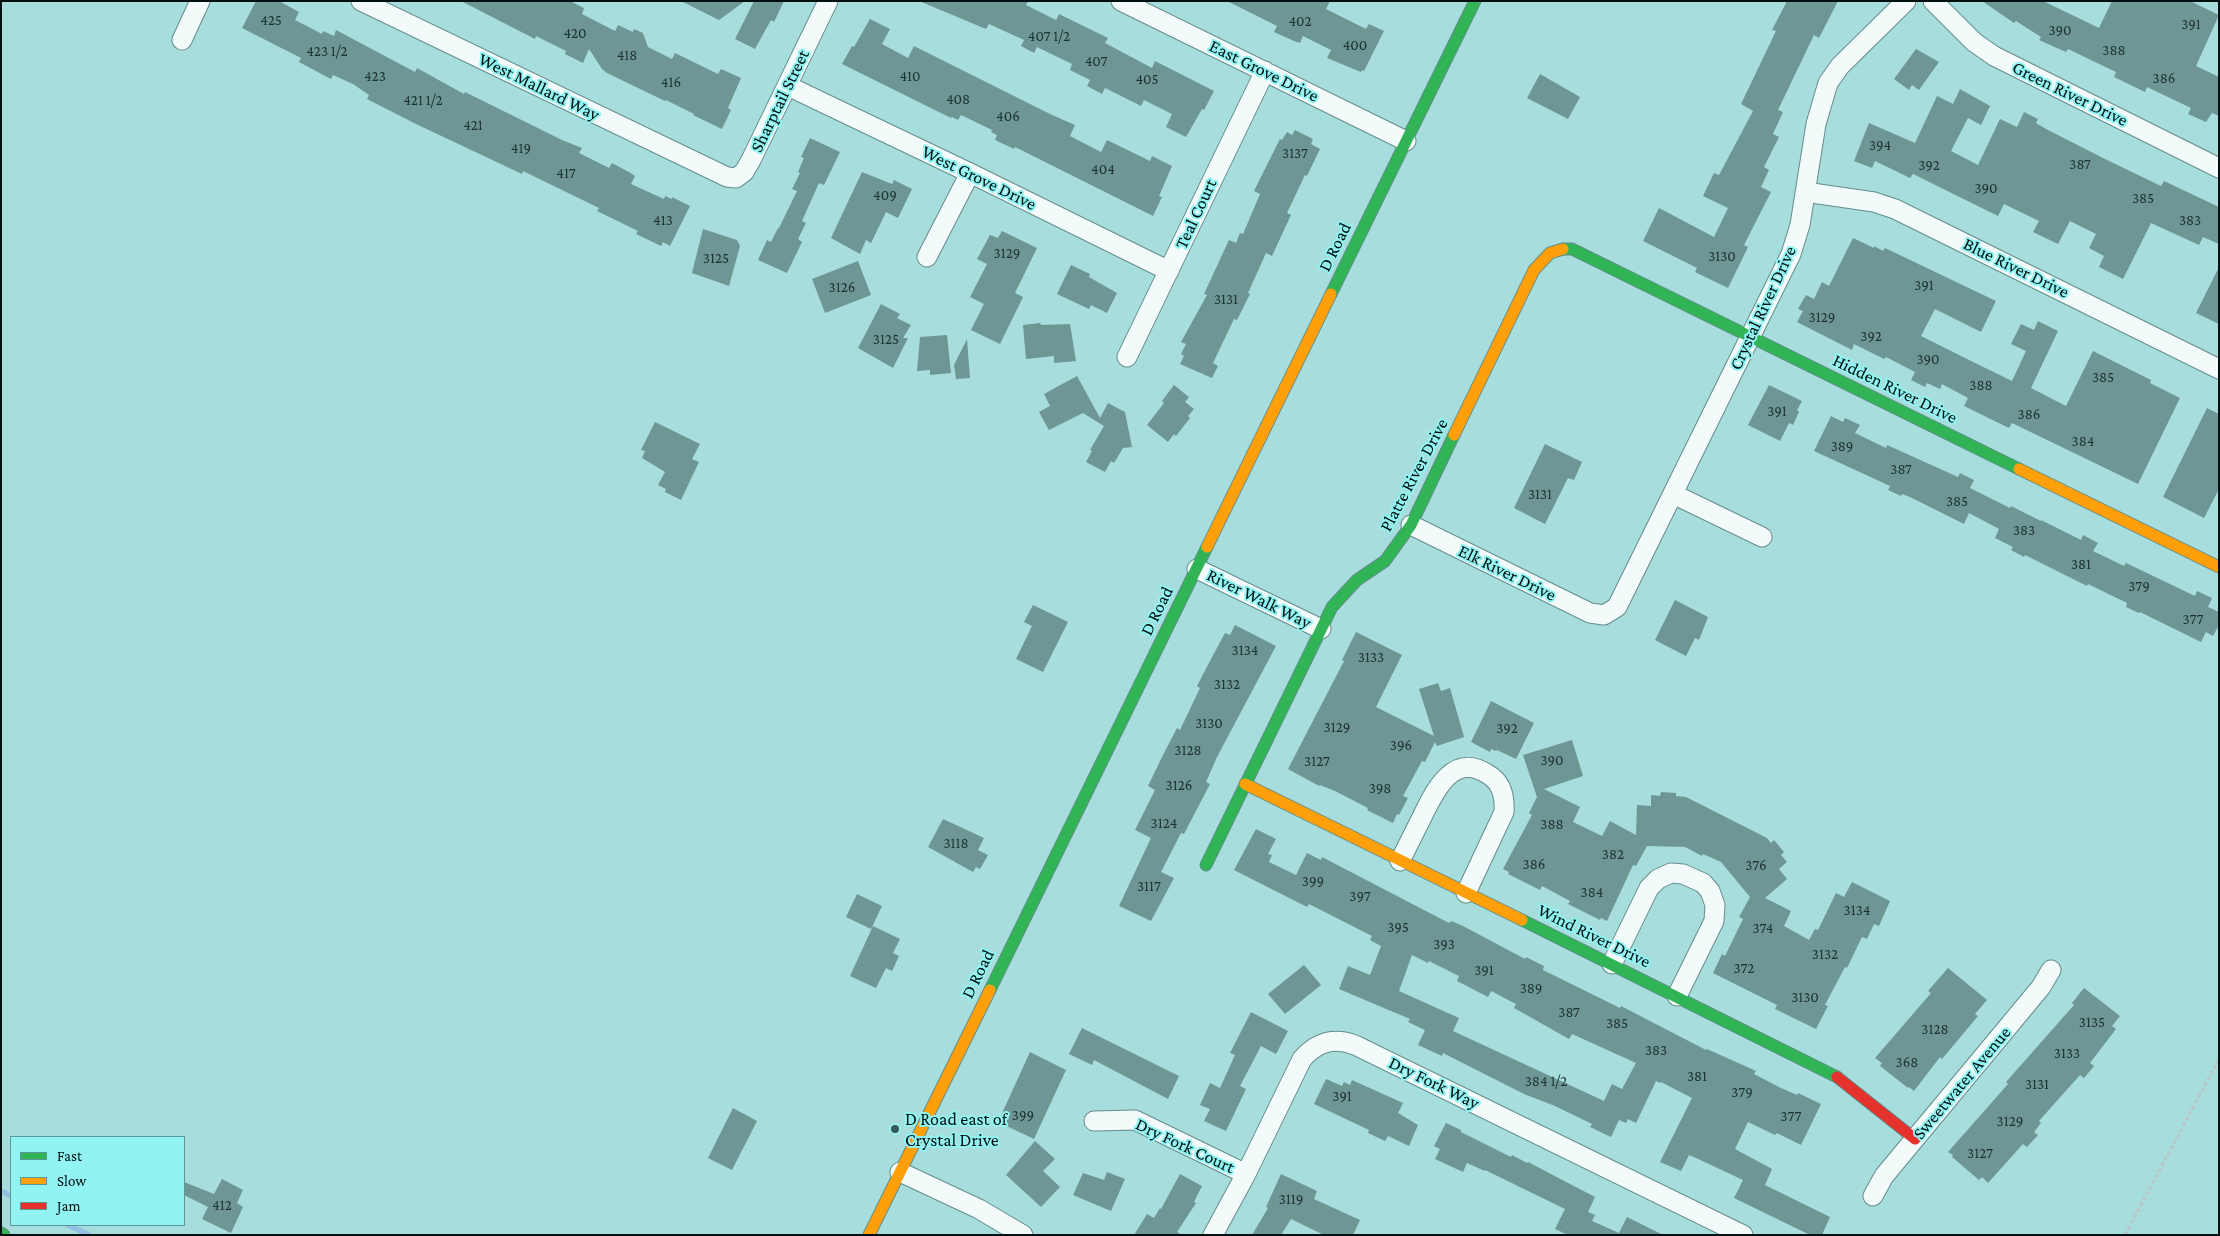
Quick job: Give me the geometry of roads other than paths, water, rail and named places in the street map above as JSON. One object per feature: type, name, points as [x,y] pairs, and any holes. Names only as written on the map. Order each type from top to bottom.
[{"type":"street","points":[[182,40],[200,1]]},
{"type":"street","name":"West Mallard Way","points":[[361,1],[717,172]]},
{"type":"street","name":"Sharptail Street","points":[[717,172],[727,177],[736,178],[744,172],[788,86],[828,1]]},
{"type":"street","name":"East Grove Drive","points":[[1121,1],[1406,141]]},
{"type":"street","name":"D Road","points":[[869,1235],[1475,1]]},
{"type":"street","name":"Crystal River Drive","points":[[1604,615],[1617,608],[1625,594],[1791,254],[1800,225],[1816,124],[1828,83],[1840,66],[1906,1]]},
{"type":"street","name":"Green River Drive","points":[[1933,1],[1974,42],[1994,56],[2219,168]]},
{"type":"street","name":"Teal Court","points":[[1127,357],[1265,72]]},
{"type":"street","name":"West Grove Drive","points":[[788,86],[1169,271]]},
{"type":"street","points":[[927,257],[970,173]]},
{"type":"street","name":"Blue River Drive","points":[[1805,192],[1874,202],[1896,209],[2219,369]]},
{"type":"street","name":"Hidden River Drive","points":[[1555,249],[1572,249],[2219,567]]},
{"type":"street","name":"Platte River Drive","points":[[1206,865],[1332,606],[1357,580],[1385,561],[1411,525],[1534,270],[1543,256],[1555,249]]},
{"type":"street","points":[[1674,494],[1762,537]]},
{"type":"street","name":"Elk River Drive","points":[[1411,525],[1590,613],[1604,615]]},
{"type":"street","name":"River Walk Way","points":[[1197,568],[1321,629]]},
{"type":"street","points":[[1400,861],[1441,781],[1457,770],[1466,768],[1485,772],[1499,784],[1505,802],[1504,812],[1466,893]]},
{"type":"street","name":"Wind River Drive","points":[[1245,784],[1821,1067],[1840,1078],[1915,1139]]},
{"type":"street","points":[[1612,964],[1649,888],[1658,879],[1671,873],[1683,874],[1703,884],[1710,891],[1715,905],[1714,921],[1677,996]]},
{"type":"street","name":"Sweetwater Avenue","points":[[1873,1196],[1884,1176],[2041,988],[2051,970]]},
{"type":"street","name":"Dry Fork Way","points":[[1213,1235],[1246,1174],[1302,1059],[1317,1046],[1336,1040],[1346,1042],[1743,1235]]},
{"type":"street","name":"Dry Fork Court","points":[[1094,1121],[1135,1120],[1246,1174]]},
{"type":"street","points":[[900,1172],[979,1209],[1023,1235]]},
{"type":"waterway","points":[[1,1191],[10,1196]]},
{"type":"waterway","points":[[70,1226],[89,1235]]},
{"type":"place","name":"D Road east of Crystal Drive","points":[[895,1129]]}]
